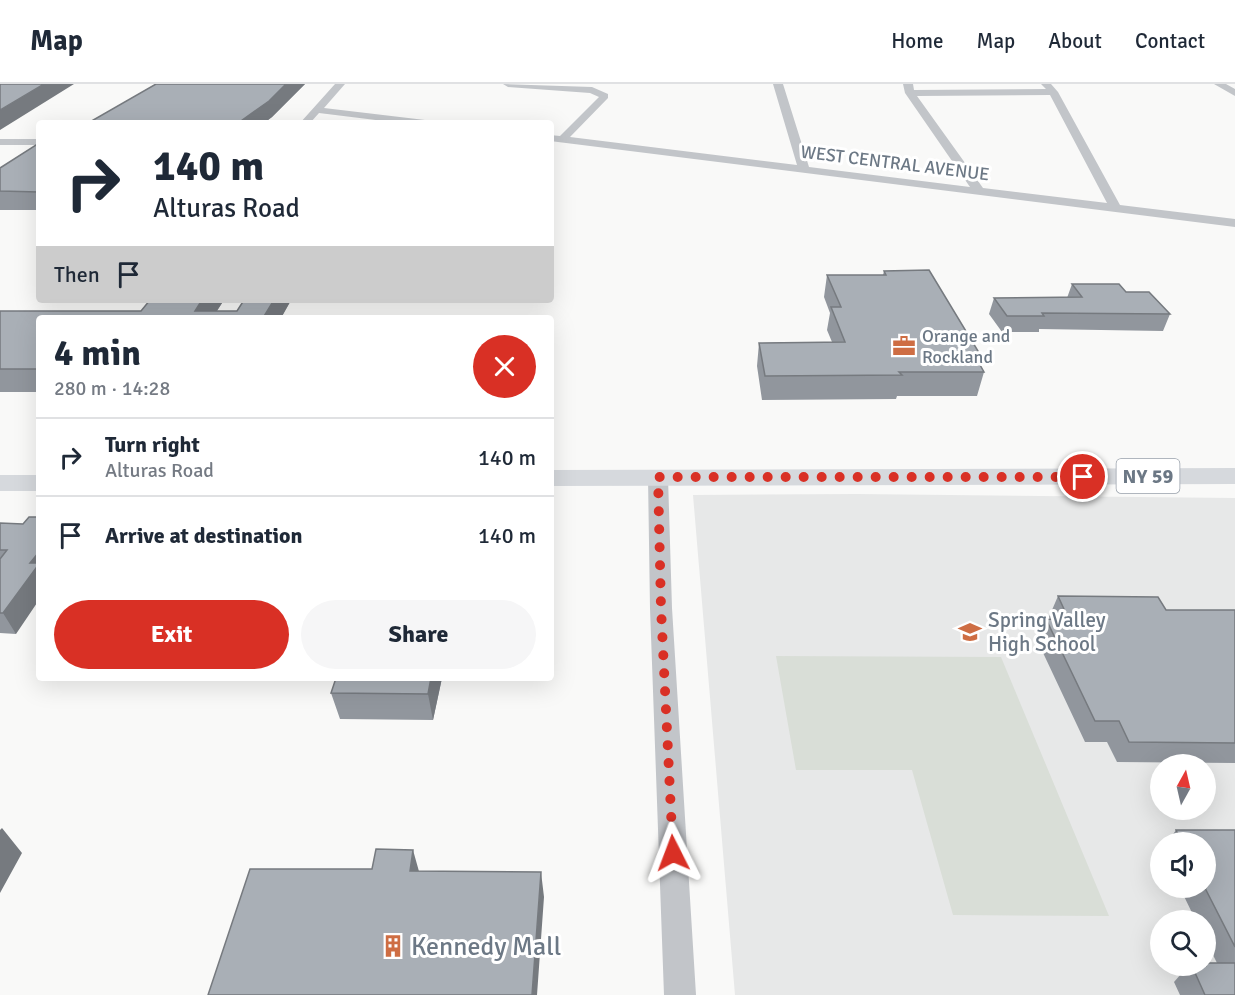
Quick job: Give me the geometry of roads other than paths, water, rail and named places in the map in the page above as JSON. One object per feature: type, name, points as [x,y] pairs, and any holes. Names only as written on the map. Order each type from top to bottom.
[{"type":"main road","name":"NY 59","points":[[554,478],[1235,476]]},
{"type":"main road","points":[[0,483],[36,483]]},
{"type":"street","points":[[308,120],[340,84]]},
{"type":"street","points":[[508,84],[592,90],[605,96],[557,139]]},
{"type":"street","points":[[778,84],[804,170]]},
{"type":"street","points":[[1219,84],[1235,93]]},
{"type":"street","points":[[909,89],[1050,88],[1115,207]]},
{"type":"street","points":[[909,89],[980,192]]},
{"type":"street","points":[[317,110],[400,120]]},
{"type":"street","name":"WEST CENTRAL AVENUE","points":[[557,139],[1235,223]]},
{"type":"street","points":[[0,142],[36,142]]},
{"type":"street","points":[[658,477],[661,608],[680,995]]},
{"type":"place","name":"Orange and Rockland","points":[[904,346]]},
{"type":"place","name":"Spring Valley High School","points":[[970,632]]},
{"type":"place","name":"Kennedy Mall","points":[[393,946]]}]
